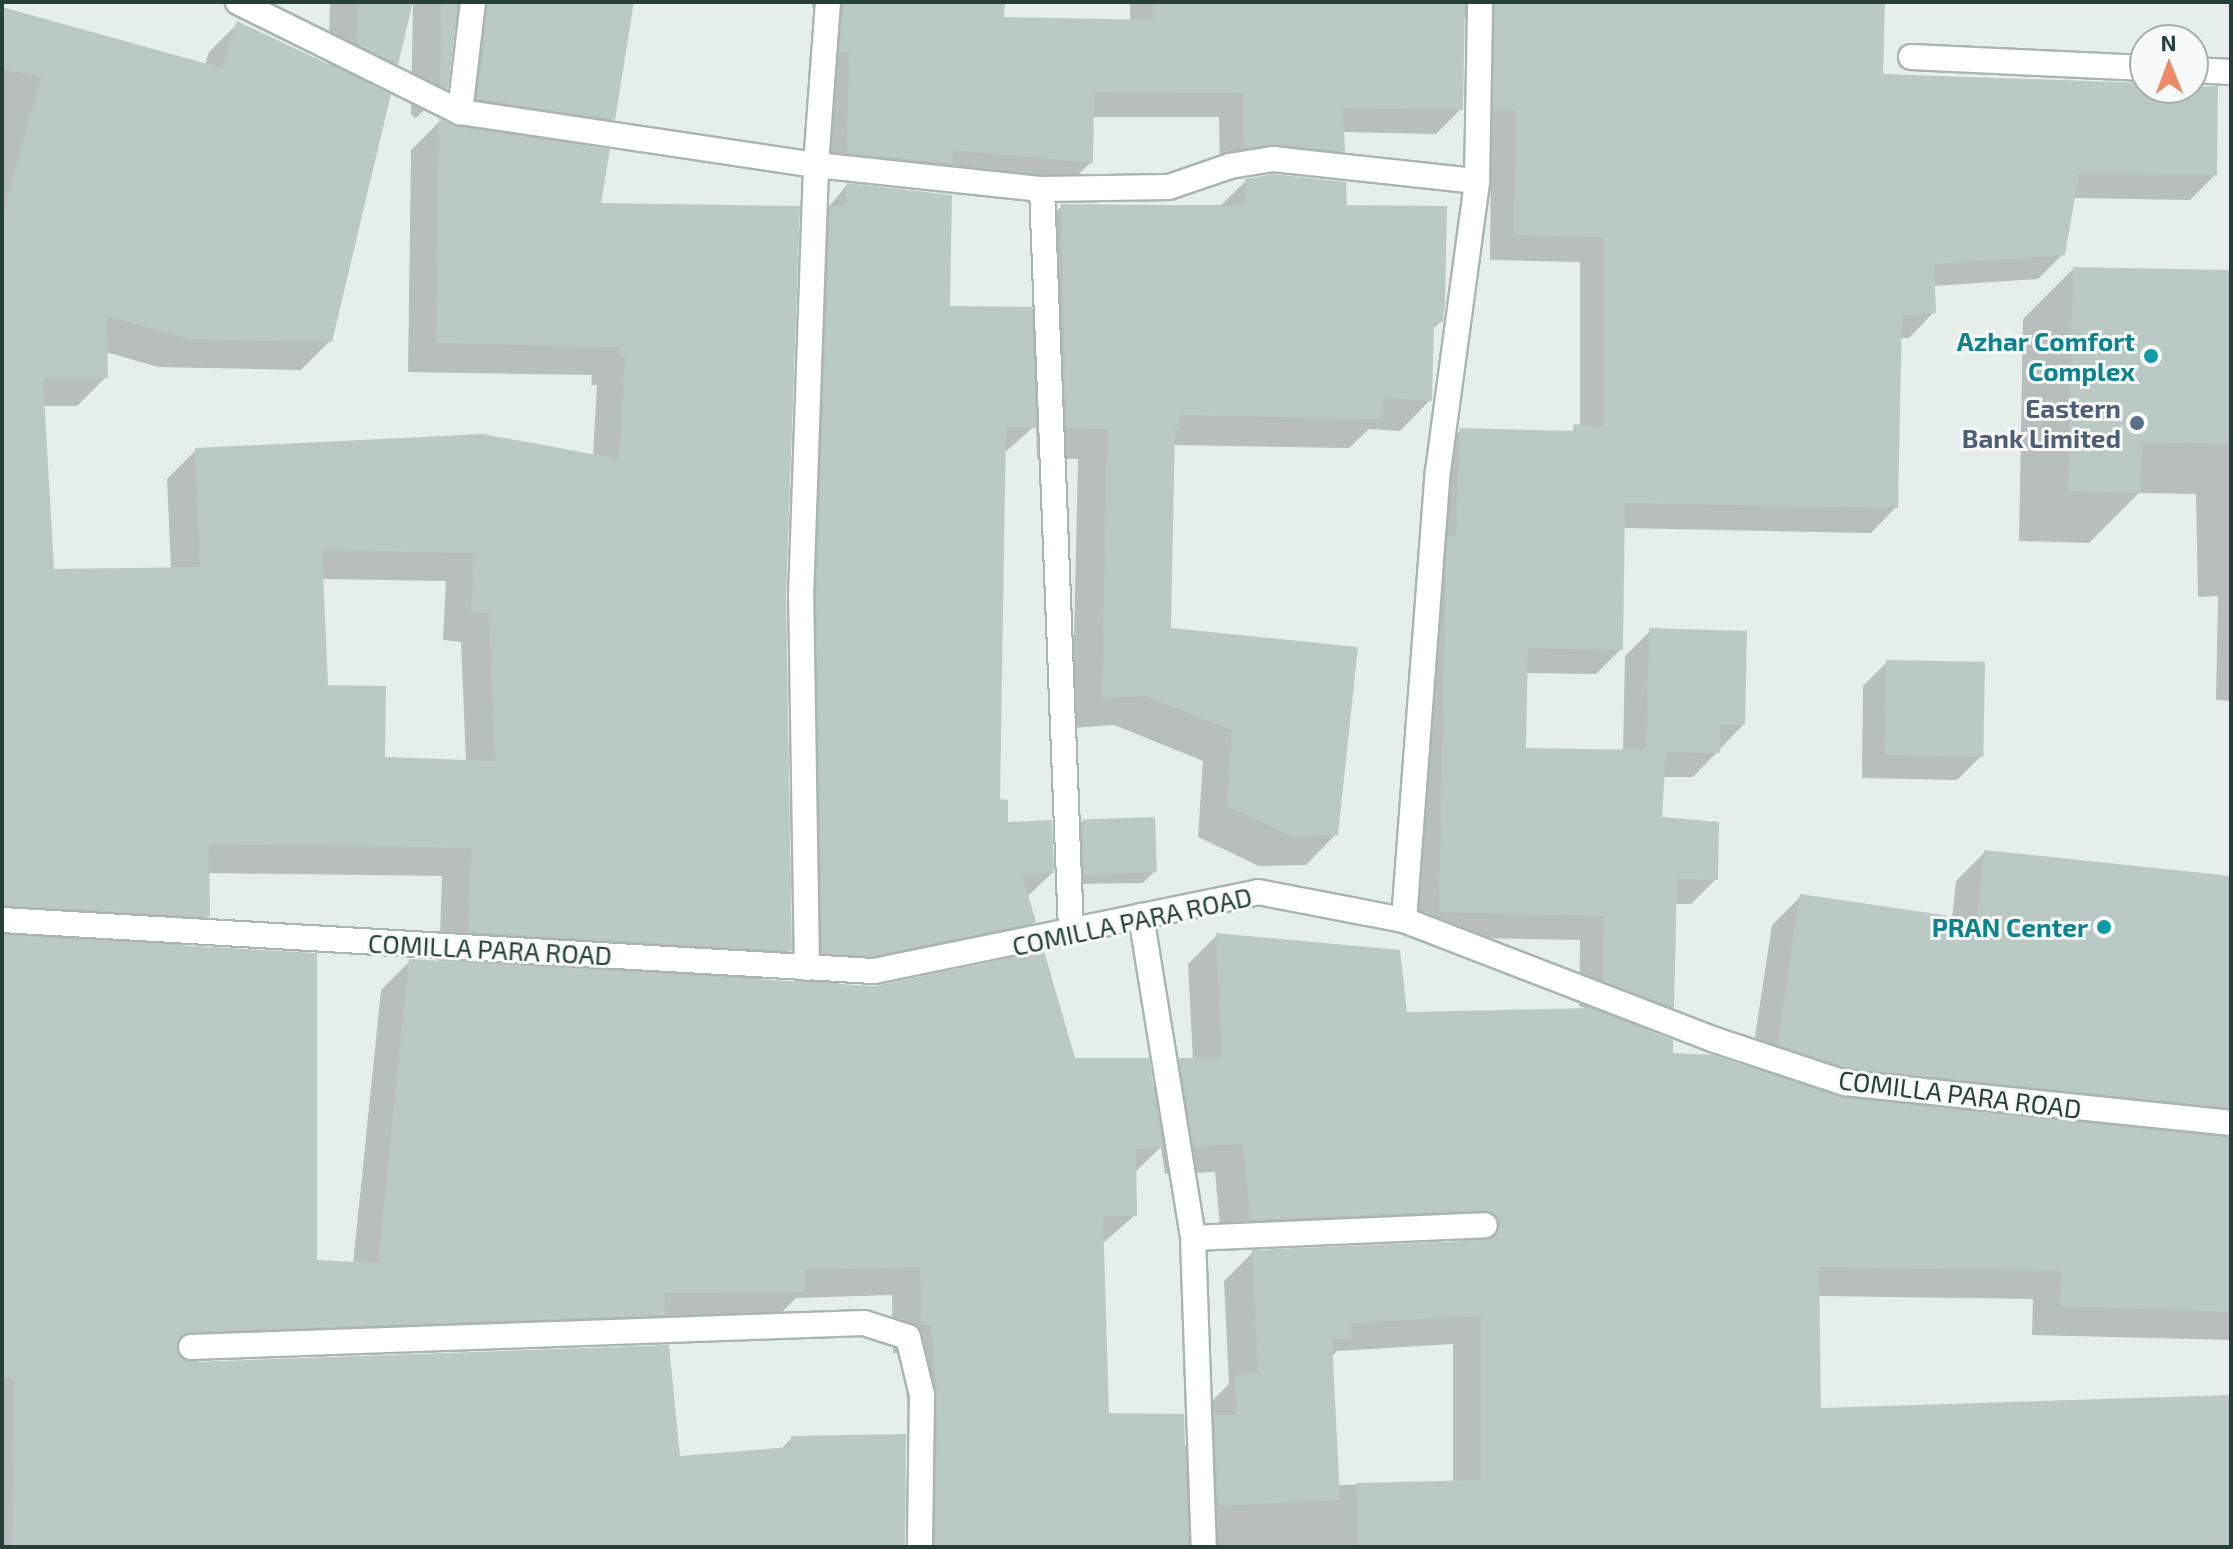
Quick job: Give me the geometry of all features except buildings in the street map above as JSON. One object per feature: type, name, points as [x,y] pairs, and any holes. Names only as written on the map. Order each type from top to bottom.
[{"type":"street","points":[[238,2],[460,112],[816,165],[1042,189],[1169,187],[1230,166],[1273,159],[1477,181]]},
{"type":"street","points":[[460,112],[473,2]]},
{"type":"street","points":[[807,968],[801,597],[816,165],[828,2]]},
{"type":"street","points":[[1404,920],[1438,471],[1477,181],[1480,2]]},
{"type":"street","points":[[1911,57],[2129,67]]},
{"type":"street","points":[[2209,71],[2231,72]]},
{"type":"street","points":[[1042,189],[1071,930]]},
{"type":"street","name":"COMILLA PARA ROAD","points":[[2,920],[874,971],[1258,892],[1404,920],[1715,1040],[1845,1083],[2231,1123]]},
{"type":"street","points":[[1141,916],[1193,1238],[1204,1547]]},
{"type":"street","points":[[1193,1238],[1485,1225]]},
{"type":"street","points":[[191,1347],[864,1323],[908,1337],[922,1395],[920,1547]]},
{"type":"place","name":"Azhar Comfort Complex","points":[[2151,356]]},
{"type":"place","name":"Eastern Bank Limited","points":[[2137,423]]},
{"type":"place","name":"PRAN Center","points":[[2104,927]]}]
